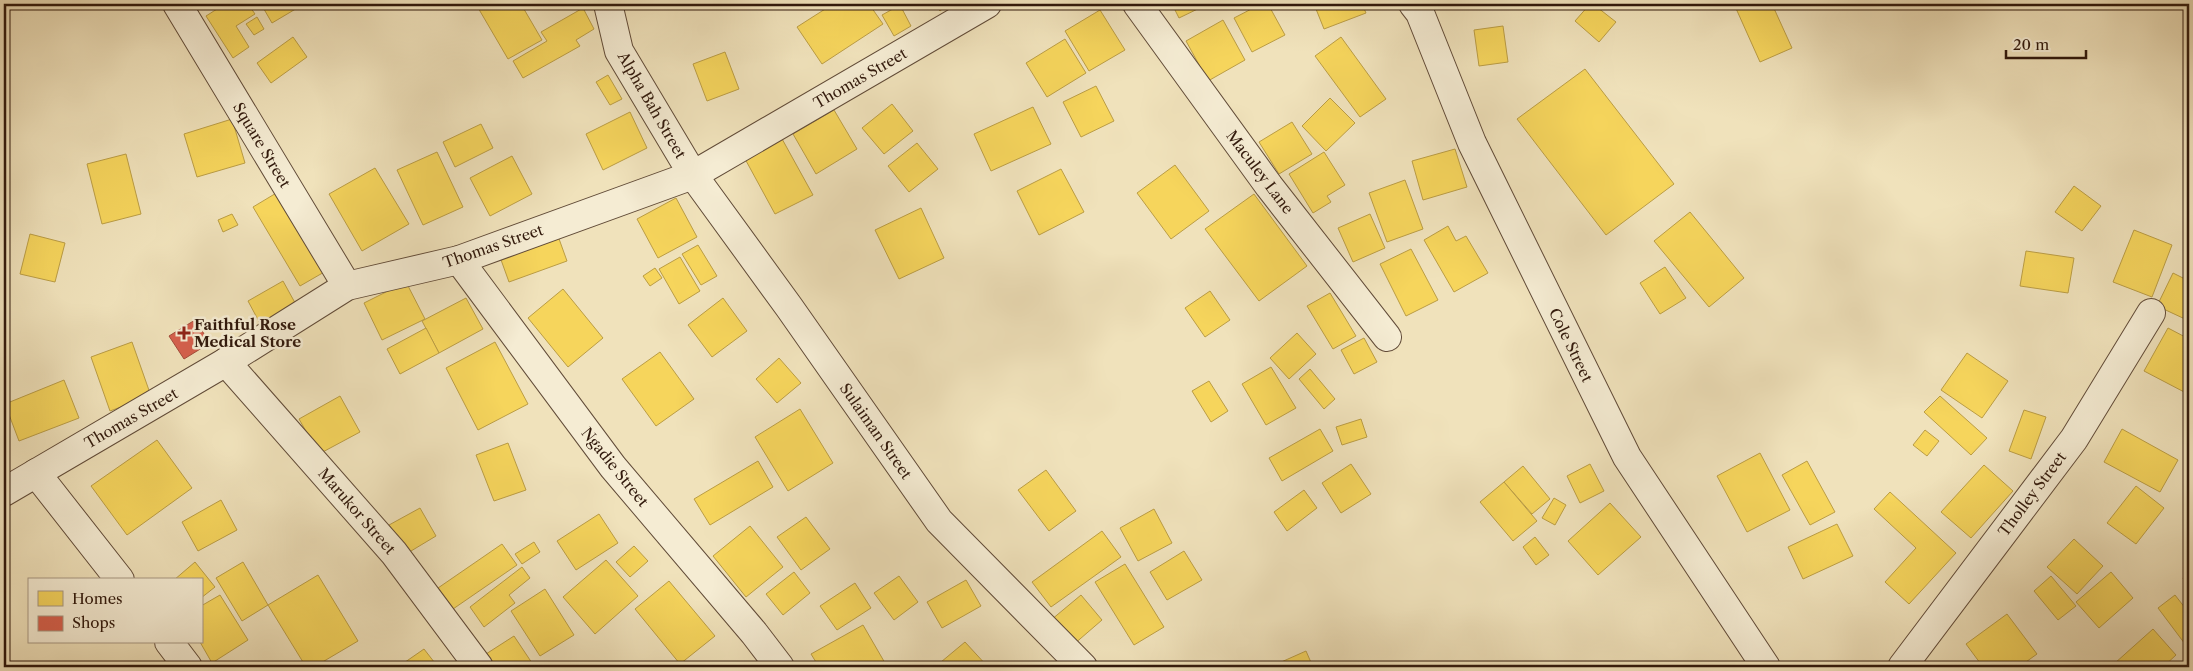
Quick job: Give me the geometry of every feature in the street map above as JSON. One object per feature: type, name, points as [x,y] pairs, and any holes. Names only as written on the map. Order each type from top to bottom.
[{"type":"street","name":"Square Street","points":[[177,4],[347,286]]},
{"type":"street","name":"Alpha Bah Street","points":[[608,4],[619,50],[693,175]]},
{"type":"street","name":"Thomas Street","points":[[4,492],[226,362],[347,286],[459,260],[693,175],[987,4]]},
{"type":"street","name":"Maculey Lane","points":[[1137,4],[1269,186],[1387,337]]},
{"type":"street","name":"Cole Street","points":[[1413,4],[1420,13],[1472,143],[1626,457],[1766,667]]},
{"type":"street","name":"Sulaiman Street","points":[[693,175],[795,315],[939,521],[1083,667]]},
{"type":"street","name":"Ngadie Street","points":[[459,260],[613,467],[748,625],[780,667]]},
{"type":"street","name":"Tholley Street","points":[[1902,667],[2074,439],[2151,313]]},
{"type":"street","name":"Marukor Street","points":[[226,362],[394,553],[479,667]]},
{"type":"street","points":[[36,473],[118,578]]},
{"type":"street","points":[[171,644],[188,667]]},
{"type":"building: Homes","points":[[225,4],[248,4],[255,14],[236,26],[249,47],[233,58],[206,16]]},
{"type":"building: Homes","points":[[261,4],[304,4],[272,23]]},
{"type":"building: Homes","points":[[481,4],[521,4],[542,40],[508,59],[477,6]]},
{"type":"building: Homes","points":[[833,4],[869,4],[883,24],[822,64],[797,27]]},
{"type":"building: Homes","points":[[934,4],[948,4],[940,11]]},
{"type":"building: Homes","points":[[1172,4],[1208,4],[1179,18]]},
{"type":"building: Homes","points":[[1261,4],[1268,4],[1285,35],[1252,52],[1234,18]]},
{"type":"building: Homes","points":[[1314,4],[1362,4],[1366,13],[1324,29]]},
{"type":"building: Homes","points":[[1590,4],[1593,4],[1616,22],[1599,42],[1575,21]]},
{"type":"building: Homes","points":[[1734,4],[1772,4],[1792,48],[1760,62]]},
{"type":"building: Homes","points":[[900,5],[911,26],[894,36],[882,15]]},
{"type":"building: Homes","points":[[583,8],[594,29],[576,40],[580,46],[523,78],[513,61],[547,41],[541,32]]},
{"type":"building: Homes","points":[[1100,10],[1125,50],[1089,71],[1065,31]]},
{"type":"building: Homes","points":[[257,17],[264,29],[254,35],[246,24]]},
{"type":"building: Homes","points":[[1223,20],[1245,60],[1208,81],[1186,41]]},
{"type":"building: Homes","points":[[1503,26],[1508,62],[1479,66],[1474,30]]},
{"type":"building: Homes","points":[[293,37],[307,57],[271,83],[257,63]]},
{"type":"building: Homes","points":[[1341,37],[1386,99],[1360,117],[1315,56]]},
{"type":"building: Homes","points":[[1065,39],[1086,73],[1047,97],[1026,63]]},
{"type":"building: Homes","points":[[725,52],[739,89],[707,101],[693,64]]},
{"type":"building: Homes","points":[[1585,69],[1674,184],[1606,235],[1517,119]]},
{"type":"building: Homes","points":[[608,75],[622,99],[610,105],[596,82]]},
{"type":"building: Homes","points":[[1096,86],[1114,121],[1081,137],[1063,102]]},
{"type":"building: Homes","points":[[1330,98],[1355,123],[1326,151],[1302,126]]},
{"type":"building: Homes","points":[[892,104],[913,131],[884,154],[862,128]]},
{"type":"building: Homes","points":[[1033,107],[1051,144],[991,171],[974,134]]},
{"type":"building: Homes","points":[[834,110],[857,149],[816,174],[793,134]]},
{"type":"building: Homes","points":[[630,112],[647,148],[603,170],[586,134]]},
{"type":"building: Homes","points":[[232,119],[245,163],[197,177],[184,134]]},
{"type":"building: Homes","points":[[1292,122],[1312,154],[1279,174],[1259,142]]},
{"type":"building: Homes","points":[[481,124],[493,148],[455,167],[443,142]]},
{"type":"building: Homes","points":[[781,137],[813,195],[775,214],[744,157]]},
{"type":"building: Homes","points":[[917,143],[938,169],[909,192],[888,166]]},
{"type":"building: Homes","points":[[1455,149],[1467,187],[1423,200],[1412,161]]},
{"type":"building: Homes","points":[[437,152],[463,207],[423,225],[397,170]]},
{"type":"building: Homes","points":[[1324,152],[1345,185],[1327,196],[1331,202],[1313,213],[1289,174]]},
{"type":"building: Homes","points":[[126,154],[141,214],[102,224],[87,164]]},
{"type":"building: Homes","points":[[512,156],[532,194],[490,216],[470,178]]},
{"type":"building: Homes","points":[[1175,165],[1209,211],[1171,239],[1137,193]]},
{"type":"building: Homes","points":[[375,168],[409,224],[362,251],[329,194]]},
{"type":"building: Homes","points":[[1061,169],[1084,212],[1039,235],[1017,191]]},
{"type":"building: Homes","points":[[1405,180],[1423,229],[1387,242],[1369,193]]},
{"type":"building: Homes","points":[[2074,186],[2101,206],[2082,231],[2055,212]]},
{"type":"building: Homes","points":[[278,192],[326,271],[300,286],[253,207]]},
{"type":"building: Homes","points":[[1254,194],[1307,266],[1259,301],[1205,229]]},
{"type":"building: Homes","points":[[676,198],[697,237],[658,258],[637,219]]},
{"type":"building: Homes","points":[[921,208],[944,258],[899,279],[875,230]]},
{"type":"building: Homes","points":[[1690,212],[1744,278],[1709,307],[1654,241]]},
{"type":"building: Homes","points":[[232,214],[238,225],[223,232],[218,220]]},
{"type":"building: Homes","points":[[1370,214],[1385,248],[1353,262],[1338,228]]},
{"type":"building: Homes","points":[[1448,226],[1456,241],[1466,236],[1488,273],[1454,292],[1424,240]]},
{"type":"building: Homes","points":[[2134,230],[2172,245],[2152,297],[2113,282]]},
{"type":"building: Homes","points":[[30,234],[65,243],[55,282],[20,274]]},
{"type":"building: Homes","points":[[558,236],[567,261],[509,282],[500,257]]},
{"type":"building: Homes","points":[[698,245],[717,276],[701,285],[682,254]]},
{"type":"building: Homes","points":[[1411,249],[1438,300],[1406,316],[1380,264]]},
{"type":"building: Homes","points":[[2026,251],[2074,258],[2068,293],[2020,286]]},
{"type":"building: Homes","points":[[680,257],[700,291],[679,304],[659,269]]},
{"type":"building: Homes","points":[[1665,267],[1686,298],[1660,314],[1640,283]]},
{"type":"building: Homes","points":[[655,268],[662,278],[650,286],[643,276]]},
{"type":"building: Homes","points":[[2173,273],[2189,281],[2189,311],[2185,319],[2157,306]]},
{"type":"building: Homes","points":[[283,281],[299,310],[263,329],[248,301]]},
{"type":"building: Homes","points":[[406,282],[425,319],[382,340],[364,303]]},
{"type":"building: Homes","points":[[563,289],[603,338],[568,367],[528,318]]},
{"type":"building: Homes","points":[[1210,291],[1230,320],[1205,337],[1185,308]]},
{"type":"building: Homes","points":[[1330,293],[1356,336],[1333,349],[1307,306]]},
{"type":"building: Homes","points":[[466,298],[483,329],[439,353],[422,321]]},
{"type":"building: Homes","points":[[723,298],[747,331],[712,357],[688,325]]},
{"type":"building: Homes","points":[[426,328],[439,353],[400,374],[387,349]]},
{"type":"building: Homes","points":[[2168,328],[2189,339],[2188,394],[2144,371]]},
{"type":"building: Homes","points":[[1297,333],[1316,354],[1289,379],[1270,358]]},
{"type":"building: Homes","points":[[1364,338],[1377,362],[1354,374],[1341,350]]},
{"type":"building: Homes","points":[[132,342],[151,396],[110,411],[91,357]]},
{"type":"building: Homes","points":[[495,342],[528,404],[478,430],[446,368]]},
{"type":"building: Homes","points":[[660,352],[694,399],[656,426],[622,379]]},
{"type":"building: Homes","points":[[1967,353],[2008,381],[1982,418],[1941,390]]},
{"type":"building: Homes","points":[[779,358],[801,383],[777,403],[756,379]]},
{"type":"building: Homes","points":[[1271,367],[1296,408],[1266,425],[1242,384]]},
{"type":"building: Homes","points":[[1310,369],[1335,399],[1324,409],[1299,379]]},
{"type":"building: Homes","points":[[64,380],[79,418],[19,441],[5,404]]},
{"type":"building: Homes","points":[[1209,381],[1228,411],[1211,422],[1192,391]]},
{"type":"building: Homes","points":[[340,396],[360,432],[319,454],[299,419]]},
{"type":"building: Homes","points":[[1940,396],[1987,438],[1971,455],[1924,412]]},
{"type":"building: Homes","points":[[800,409],[833,463],[788,491],[755,437]]},
{"type":"building: Homes","points":[[2024,410],[2046,417],[2031,459],[2009,451]]},
{"type":"building: Homes","points":[[1361,419],[1367,437],[1342,445],[1336,427]]},
{"type":"building: Homes","points":[[1320,429],[1333,451],[1282,481],[1269,458]]},
{"type":"building: Homes","points":[[2122,429],[2178,460],[2160,492],[2104,462]]},
{"type":"building: Homes","points":[[1925,430],[1939,441],[1927,456],[1913,445]]},
{"type":"building: Homes","points":[[157,440],[192,488],[127,535],[91,486]]},
{"type":"building: Homes","points":[[508,443],[526,490],[494,501],[476,455]]},
{"type":"building: Homes","points":[[1760,453],[1790,510],[1747,532],[1717,476]]},
{"type":"building: Homes","points":[[758,461],[773,487],[710,525],[694,499]]},
{"type":"building: Homes","points":[[1807,461],[1835,512],[1810,525],[1782,475]]},
{"type":"building: Homes","points":[[1351,464],[1371,494],[1341,513],[1322,483]]},
{"type":"building: Homes","points":[[1590,464],[1604,491],[1580,503],[1567,476]]},
{"type":"building: Homes","points":[[1984,465],[2013,491],[1971,538],[1941,512]]},
{"type":"building: Homes","points":[[1523,466],[1550,499],[1532,514],[1504,482]]},
{"type":"building: Homes","points":[[1046,470],[1076,511],[1049,531],[1018,490]]},
{"type":"building: Homes","points":[[1504,482],[1537,521],[1513,541],[1480,502]]},
{"type":"building: Homes","points":[[2136,486],[2164,508],[2136,544],[2107,523]]},
{"type":"building: Homes","points":[[1304,490],[1317,508],[1287,531],[1274,512]]},
{"type":"building: Homes","points":[[1890,492],[1956,553],[1909,604],[1885,582],[1916,548],[1874,509]]},
{"type":"building: Homes","points":[[1554,498],[1566,505],[1555,525],[1542,518]]},
{"type":"building: Homes","points":[[221,500],[237,530],[198,551],[182,522]]},
{"type":"building: Homes","points":[[1610,503],[1641,537],[1598,575],[1568,541]]},
{"type":"building: Homes","points":[[420,508],[436,536],[406,554],[389,525]]},
{"type":"building: Homes","points":[[1154,509],[1172,543],[1138,561],[1120,528]]},
{"type":"building: Homes","points":[[599,514],[618,543],[576,570],[557,541]]},
{"type":"building: Homes","points":[[806,517],[830,549],[801,570],[777,537]]},
{"type":"building: Homes","points":[[1837,524],[1853,556],[1803,579],[1788,547]]},
{"type":"building: Homes","points":[[750,526],[783,567],[746,597],[713,556]]},
{"type":"building: Homes","points":[[1102,531],[1121,557],[1051,607],[1032,582]]},
{"type":"building: Homes","points":[[1535,537],[1549,555],[1536,565],[1523,547]]},
{"type":"building: Homes","points":[[2074,539],[2103,566],[2077,594],[2047,567]]},
{"type":"building: Homes","points":[[534,542],[540,552],[522,564],[515,554]]},
{"type":"building: Homes","points":[[502,544],[517,565],[453,609],[438,588]]},
{"type":"building: Homes","points":[[634,546],[648,561],[630,577],[616,562]]},
{"type":"building: Homes","points":[[1184,551],[1202,580],[1167,600],[1150,572]]},
{"type":"building: Homes","points":[[2189,559],[2189,581],[2183,579]]},
{"type":"building: Homes","points":[[606,560],[638,596],[595,634],[563,597]]},
{"type":"building: Homes","points":[[195,562],[215,587],[202,597],[202,578],[176,578]]},
{"type":"building: Homes","points":[[243,562],[268,605],[242,621],[216,578]]},
{"type":"building: Homes","points":[[1125,564],[1164,627],[1134,645],[1095,582]]},
{"type":"building: Homes","points":[[522,567],[530,578],[509,595],[515,603],[484,627],[470,607]]},
{"type":"building: Homes","points":[[794,572],[810,593],[783,615],[766,594]]},
{"type":"building: Homes","points":[[2111,572],[2133,598],[2099,628],[2076,602]]},
{"type":"building: Homes","points":[[318,575],[358,641],[314,667],[306,667],[268,605]]},
{"type":"building: Homes","points":[[899,576],[918,602],[894,620],[874,593]]},
{"type":"building: Homes","points":[[2051,576],[2076,606],[2058,620],[2034,591]]},
{"type":"building: Homes","points":[[966,580],[981,606],[942,628],[927,602]]},
{"type":"building: Homes","points":[[669,581],[715,636],[680,664],[635,609]]},
{"type":"building: Homes","points":[[855,583],[871,608],[837,630],[820,606]]},
{"type":"building: Homes","points":[[545,589],[574,635],[540,656],[511,611]]},
{"type":"building: Homes","points":[[220,595],[248,640],[212,663],[201,644],[202,605]]},
{"type":"building: Homes","points":[[1081,595],[1102,620],[1073,645],[1051,620]]},
{"type":"building: Homes","points":[[2175,595],[2189,613],[2189,641],[2185,644],[2158,608]]},
{"type":"building: Homes","points":[[2007,614],[2037,654],[2019,667],[1983,667],[1966,644]]},
{"type":"building: Homes","points":[[863,625],[885,663],[878,667],[819,667],[811,654]]},
{"type":"building: Homes","points":[[2153,629],[2176,655],[2163,667],[2119,667],[2115,663]]},
{"type":"building: Homes","points":[[514,636],[532,663],[526,667],[495,667],[486,654]]},
{"type":"building: Homes","points":[[965,642],[988,667],[935,667]]},
{"type":"building: Homes","points":[[424,649],[438,667],[398,667]]},
{"type":"building: Homes","points":[[1306,651],[1313,667],[1270,667]]},
{"type":"building: Shops","points":[[195,320],[210,343],[184,359],[169,336]]},
{"type":"place","name":"Faithful Rose Medical Store","points":[[184,333]]}]
